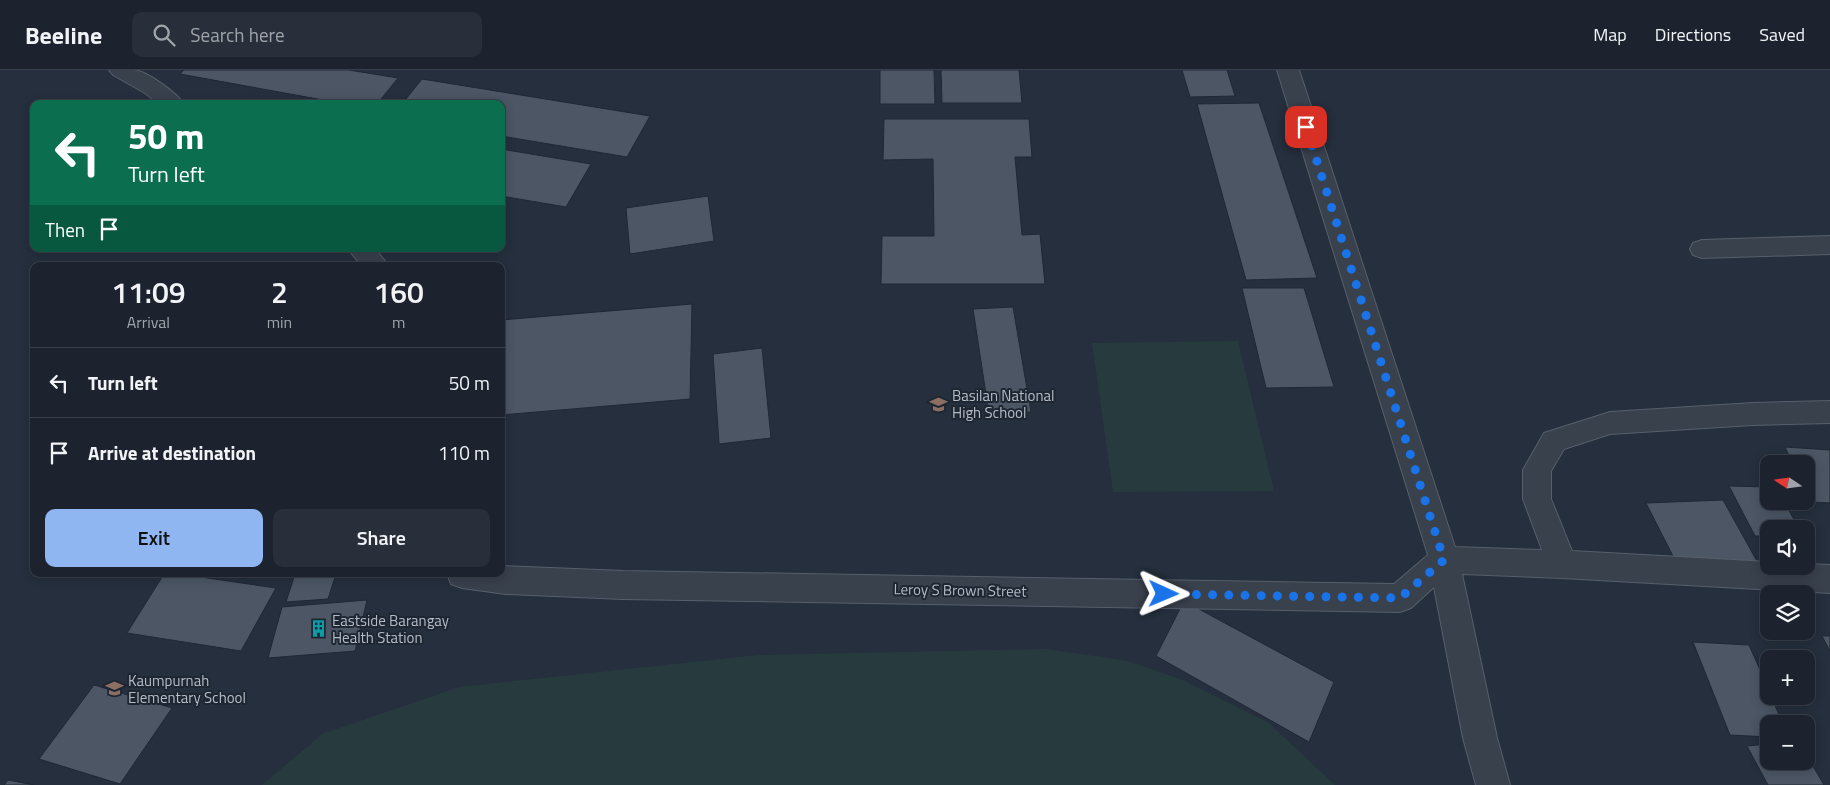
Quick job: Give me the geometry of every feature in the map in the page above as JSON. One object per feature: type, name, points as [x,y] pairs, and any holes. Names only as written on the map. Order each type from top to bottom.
[{"type":"street","points":[[120,70],[153,88],[168,100]]},
{"type":"street","points":[[1288,70],[1444,560],[1480,738],[1493,785]]},
{"type":"street","points":[[1702,249],[1830,244]]},
{"type":"street","points":[[363,252],[373,262]]},
{"type":"street","points":[[1562,564],[1537,499],[1537,470],[1554,441],[1610,423],[1753,414],[1830,412]]},
{"type":"street","points":[[1444,560],[1562,564],[1830,579]]},
{"type":"street","name":"Leroy S Brown Street","points":[[484,577],[506,580],[623,585],[1400,598],[1444,560]]},
{"type":"green space","points":[[1238,341],[1274,491],[1113,492],[1092,343]]},
{"type":"green space","points":[[1047,649],[1128,661],[1180,679],[1269,723],[1335,785],[262,785],[322,734],[459,687],[758,655]]},
{"type":"building","points":[[184,70],[349,70],[398,78],[380,100],[323,100],[180,74]]},
{"type":"building","points":[[880,70],[934,70],[935,104],[880,104]]},
{"type":"building","points":[[941,70],[1019,70],[1022,103],[942,103]]},
{"type":"building","points":[[1182,70],[1227,70],[1235,96],[1190,97]]},
{"type":"building","points":[[422,79],[650,116],[627,157],[505,137],[505,100],[405,100]]},
{"type":"building","points":[[1259,103],[1317,278],[1246,280],[1197,104]]},
{"type":"building","points":[[884,119],[1029,119],[1032,157],[1015,157],[1022,235],[1040,234],[1045,284],[881,284],[882,236],[934,236],[933,159],[883,160]]},
{"type":"building","points":[[505,150],[591,164],[566,207],[505,197]]},
{"type":"building","points":[[708,196],[714,241],[630,254],[626,208]]},
{"type":"building","points":[[1242,288],[1304,288],[1334,387],[1266,388]]},
{"type":"building","points":[[692,304],[690,399],[505,415],[505,320]]},
{"type":"building","points":[[1013,307],[1031,412],[989,414],[973,309]]},
{"type":"building","points":[[762,348],[771,438],[719,444],[713,354]]},
{"type":"building","points":[[1785,447],[1830,450],[1830,503],[1815,502],[1815,455],[1789,455]]},
{"type":"building","points":[[1729,486],[1760,487],[1760,510],[1789,510],[1794,520],[1760,520],[1760,536],[1755,536]]},
{"type":"building","points":[[1723,500],[1758,563],[1678,566],[1646,503]]},
{"type":"building","points":[[162,577],[201,577],[276,588],[241,651],[127,633]]},
{"type":"building","points":[[294,577],[335,577],[328,599],[286,602]]},
{"type":"building","name":"Eastside Barangay Health Station","points":[[367,600],[355,651],[268,658],[282,607]]},
{"type":"building","points":[[1184,601],[1334,682],[1309,742],[1156,656]]},
{"type":"building","points":[[1822,636],[1830,636],[1830,651]]},
{"type":"building","points":[[1693,642],[1749,645],[1760,670],[1760,705],[1775,705],[1779,715],[1760,715],[1760,737],[1730,735]]},
{"type":"building","points":[[94,685],[172,708],[120,784],[39,759]]},
{"type":"building","points":[[1760,745],[1760,770],[1815,770],[1824,785],[1768,785],[1747,746]]},
{"type":"building","points":[[8,780],[34,785],[4,785]]},
{"type":"place","name":"Basilan National High School","points":[[938,404]]},
{"type":"place","name":"Eastside Barangay Health Station","points":[[318,629]]},
{"type":"place","name":"Kaumpurnah Elementary School","points":[[114,689]]},
{"type":"route","points":[[1164,594],[1400,598],[1444,560],[1306,127]]}]
